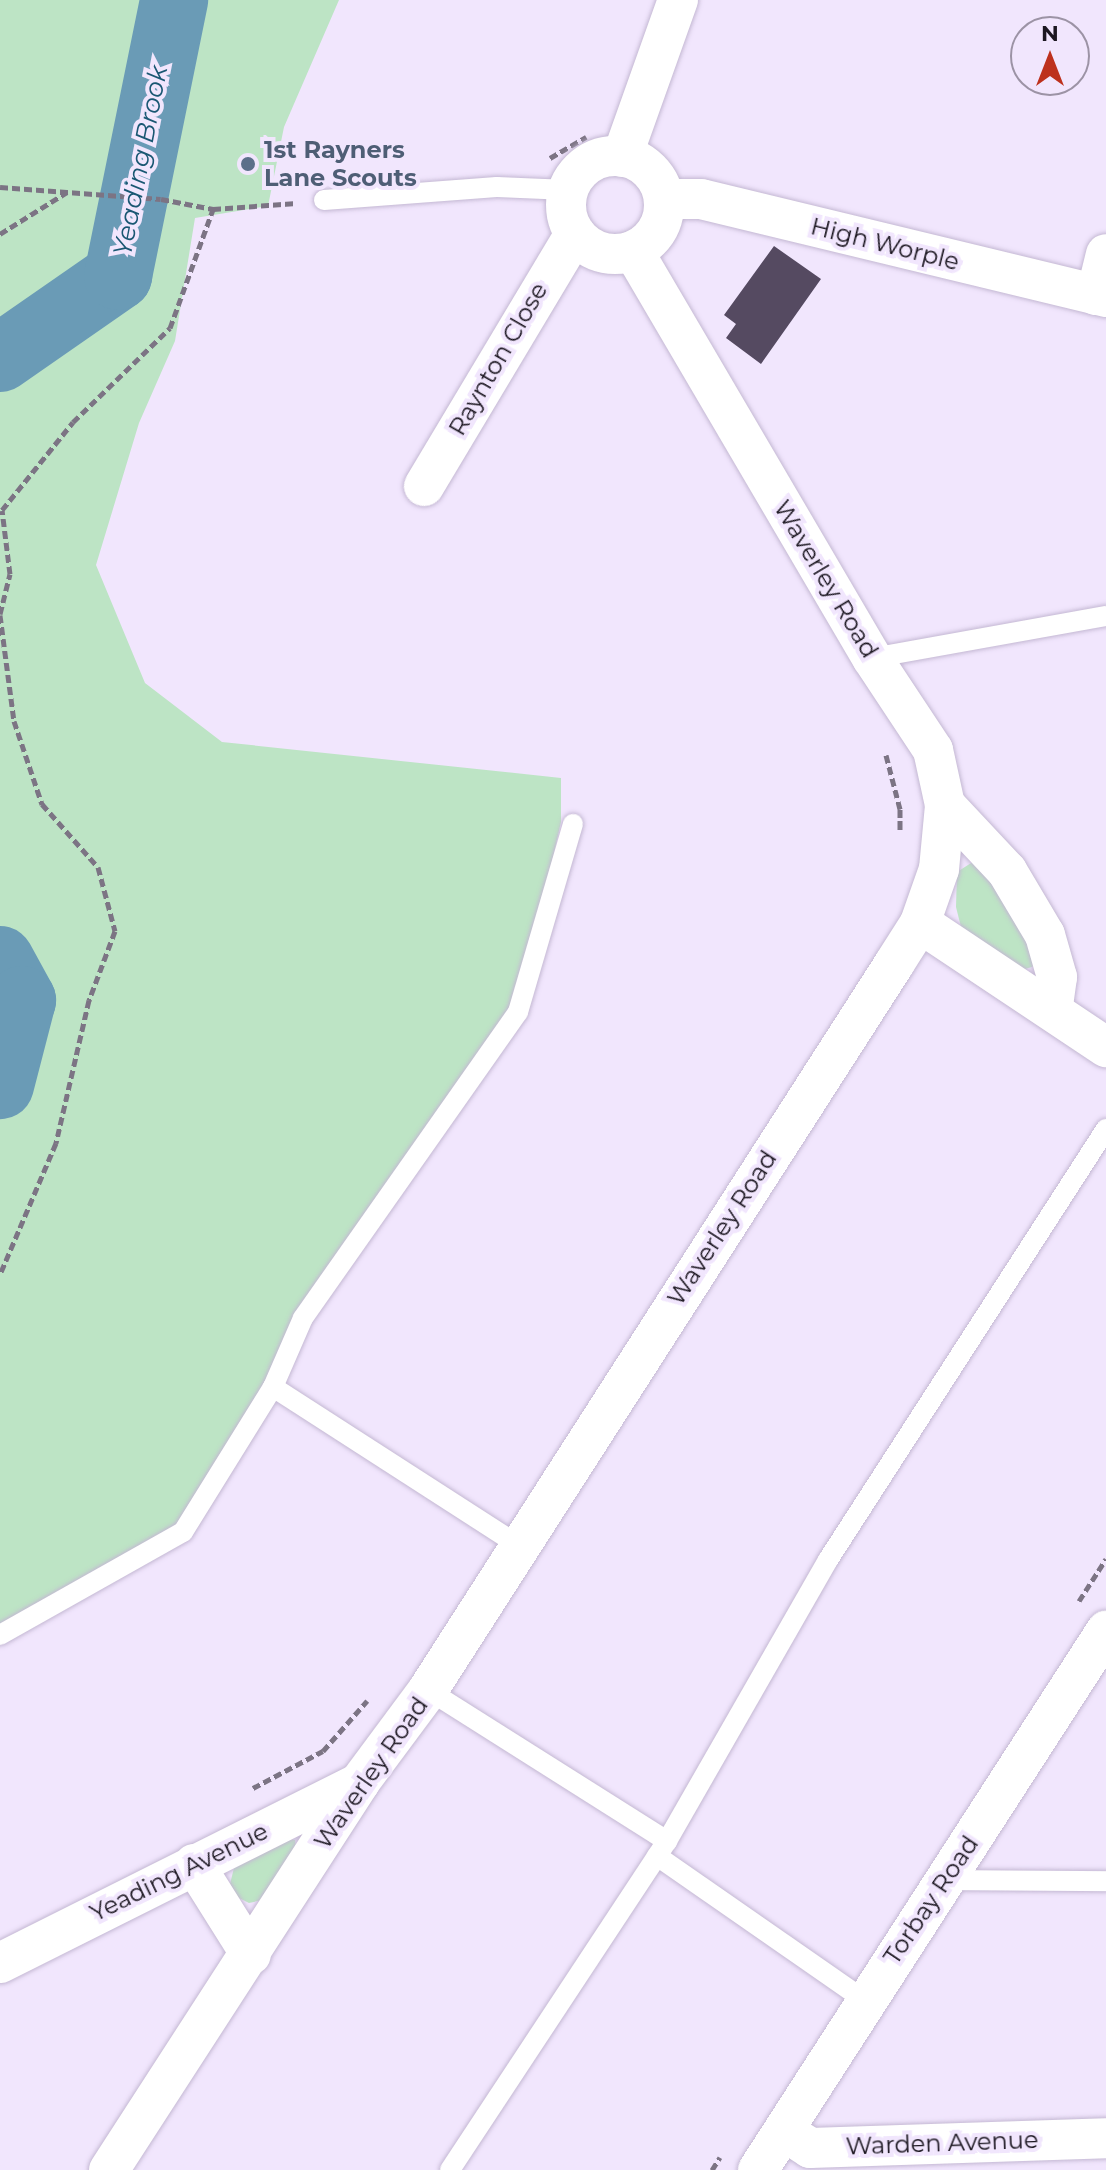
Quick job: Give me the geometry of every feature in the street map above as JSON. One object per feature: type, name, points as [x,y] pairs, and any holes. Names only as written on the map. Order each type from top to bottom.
[{"type":"street","points":[[622,157],[678,0]]},
{"type":"street","points":[[622,157],[651,171],[664,199],[657,231],[633,251],[600,252],[575,234],[566,205],[568,190],[596,159],[622,157]]},
{"type":"street","name":"High Worple","points":[[664,199],[701,199],[1101,296]]},
{"type":"street","name":"Raynton Close","points":[[424,486],[575,234]]},
{"type":"street","name":"Waverley Road","points":[[109,2170],[251,1955],[359,1783],[428,1690],[518,1545],[920,923],[939,869],[945,805],[933,750],[872,658],[633,251]]},
{"type":"street","points":[[1101,296],[1106,254]]},
{"type":"street","points":[[945,805],[1007,871],[1045,935],[1057,977],[1053,1007]]},
{"type":"street","points":[[920,923],[1053,1007],[1106,1047]]},
{"type":"street","name":"Torbay Road","points":[[758,2170],[864,2000],[1106,1631]]},
{"type":"street","name":"Yeading Avenue","points":[[0,1963],[359,1783]]},
{"type":"street","points":[[194,1864],[251,1955]]},
{"type":"street","name":"Warden Avenue","points":[[784,2131],[810,2148],[1106,2138]]},
{"type":"lane","points":[[324,200],[497,187],[568,190]]},
{"type":"lane","points":[[872,658],[1106,616]]},
{"type":"lane","points":[[0,1635],[183,1532],[273,1387],[303,1318],[518,1012],[573,824]]},
{"type":"lane","points":[[450,2170],[662,1849],[828,1560],[1106,1129]]},
{"type":"lane","points":[[273,1387],[518,1545]]},
{"type":"lane","points":[[428,1690],[662,1849],[864,2000]]},
{"type":"lane","points":[[945,1880],[1106,1881]]},
{"type":"path","points":[[0,187],[161,199],[213,209],[324,200]]},
{"type":"path","points":[[0,234],[68,192]]},
{"type":"path","points":[[0,1274],[56,1143],[89,1000],[115,931],[98,867],[42,804],[14,721],[0,614],[10,574],[2,510],[73,422],[170,328],[213,209]]},
{"type":"green space","points":[[0,0],[339,0],[284,127],[268,206],[195,218],[175,341],[139,423],[96,565],[145,683],[222,742],[561,778],[561,822],[518,1012],[387,1198],[183,1532],[0,1634]]},
{"type":"green space","points":[[979,858],[1040,955],[1032,967],[1021,970],[962,931],[956,907],[957,872]]},
{"type":"green space","points":[[282,1838],[295,1840],[296,1849],[262,1900],[249,1903],[237,1897],[230,1884],[235,1864]]},
{"type":"building","points":[[774,246],[821,279],[761,364],[726,338],[736,324],[724,315]]},
{"type":"waterway","name":"Yeading Brook","points":[[0,358],[118,276],[174,0]]},
{"type":"waterway","name":"Yeading Brook","points":[[0,960],[22,1000],[0,1085]]},
{"type":"place","name":"1st Rayners Lane Scouts","points":[[248,164]]}]
